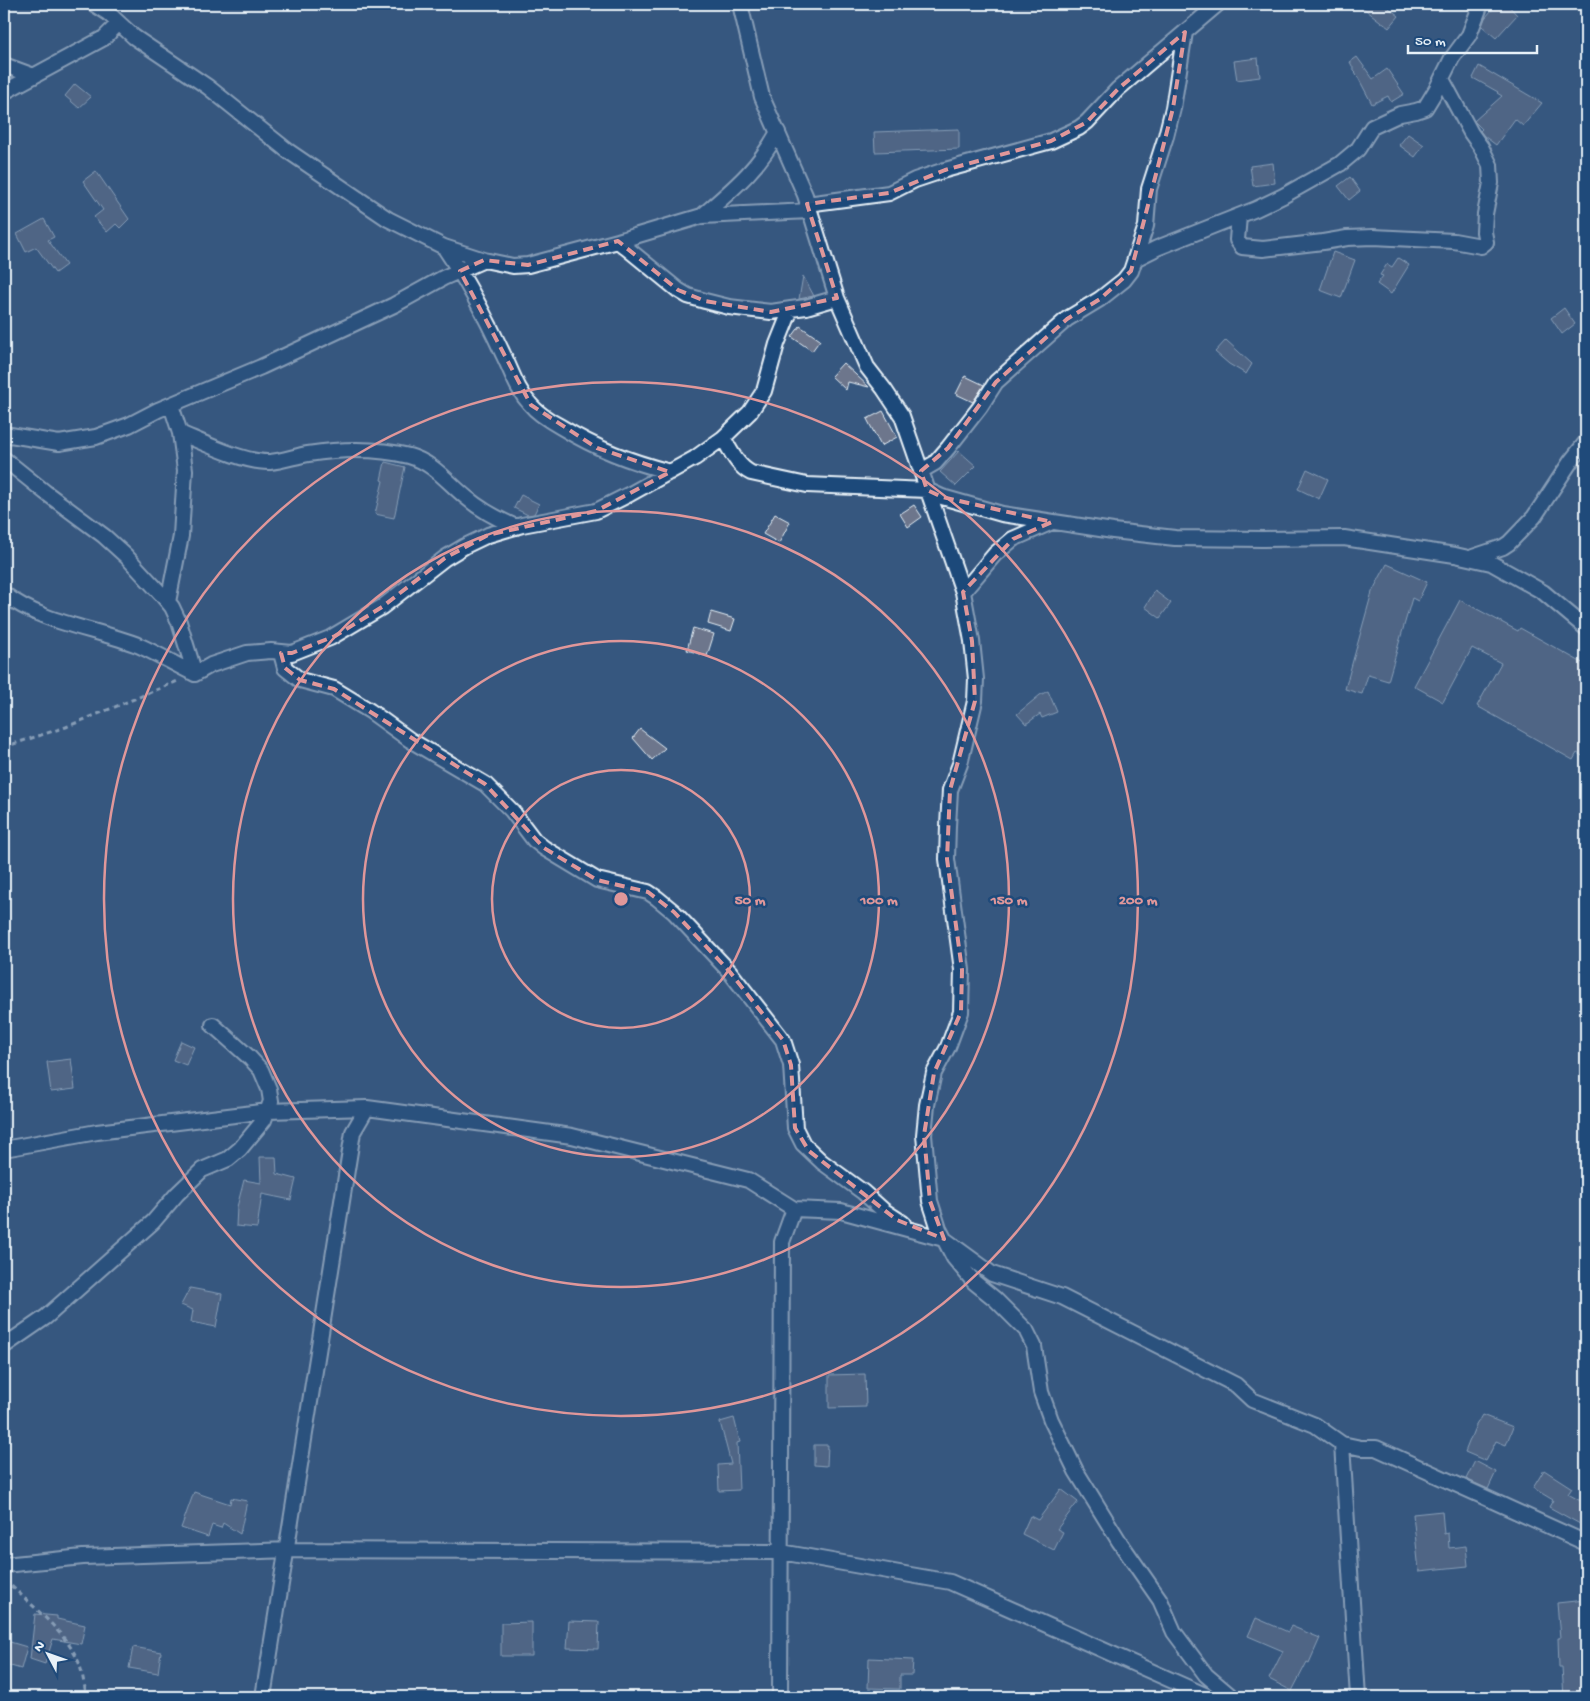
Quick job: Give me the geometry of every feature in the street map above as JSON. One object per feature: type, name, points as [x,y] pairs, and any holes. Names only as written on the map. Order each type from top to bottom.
[{"type":"street","points":[[94,4],[108,13],[134,37],[208,87],[288,151],[388,219],[444,248],[484,260],[513,266],[528,265],[702,216],[809,208],[889,193],[915,180],[945,170],[1050,141],[1087,122],[1118,89],[1218,4]]},
{"type":"street","points":[[740,4],[762,97],[809,208],[837,298],[867,367],[902,416],[963,592],[972,641],[976,679],[975,701],[960,764],[950,790],[947,859],[962,970],[961,1012],[948,1047],[934,1073],[927,1105],[924,1135],[930,1201],[939,1229],[954,1258],[974,1282],[1026,1330],[1034,1346],[1041,1392],[1050,1420],[1076,1471],[1119,1541],[1160,1600],[1174,1632],[1206,1675],[1232,1697]]},
{"type":"street","points":[[1135,259],[1283,196],[1340,164],[1358,149],[1372,128],[1400,114],[1425,108],[1452,58],[1469,35],[1482,4]]},
{"type":"street","points":[[4,92],[104,38],[119,23]]},
{"type":"street","points":[[921,471],[935,463],[948,448],[980,407],[996,382],[1066,319],[1100,299],[1124,280],[1131,271],[1146,226],[1149,189],[1173,108],[1184,32]]},
{"type":"street","points":[[5,63],[34,76]]},
{"type":"street","points":[[1238,216],[1237,240],[1242,247],[1246,248],[1263,249],[1347,238],[1373,237],[1454,241],[1484,245],[1486,242],[1484,232],[1485,214],[1491,183],[1490,165],[1442,79]]},
{"type":"street","points":[[702,216],[747,176],[766,154],[778,132]]},
{"type":"street","points":[[618,241],[688,296],[729,306],[771,312],[806,307],[837,298]]},
{"type":"street","points":[[444,248],[460,271],[504,355],[517,385],[531,405],[547,418],[597,448],[633,462],[670,472]]},
{"type":"street","points":[[4,434],[59,443],[96,437],[129,425],[171,404],[261,367],[394,305],[443,278],[484,260]]},
{"type":"street","points":[[194,674],[211,665],[247,653],[272,651],[292,653],[335,636],[382,607],[446,558],[488,535],[516,527],[596,511],[695,458],[723,438],[750,412],[764,391],[777,344],[790,309]]},
{"type":"street","points":[[168,602],[181,536],[185,470],[180,433],[171,404]]},
{"type":"street","points":[[180,433],[230,453],[270,462],[332,450],[368,451],[410,456],[434,467],[467,498],[492,516],[516,527]]},
{"type":"street","points":[[723,438],[742,468],[751,473],[807,485],[927,490],[942,497],[1002,514],[1113,531],[1175,538],[1344,538],[1469,558],[1491,563],[1543,592],[1586,628]]},
{"type":"street","points":[[1469,558],[1503,547],[1509,543],[1534,516],[1586,442]]},
{"type":"street","points":[[4,459],[104,536],[126,556],[168,602],[179,622],[194,674]]},
{"type":"street","points":[[963,592],[995,554],[1013,539],[1052,522]]},
{"type":"street","points":[[4,594],[44,616],[140,646],[194,674]]},
{"type":"street","points":[[281,653],[286,668],[300,680],[334,689],[370,711],[410,740],[485,784],[512,811],[534,840],[544,848],[597,880],[648,892],[674,912],[730,972],[783,1040],[791,1065],[794,1128],[804,1144],[822,1162],[863,1192],[883,1210],[916,1231]]},
{"type":"street","points":[[4,1346],[46,1317],[153,1222],[177,1194],[202,1170],[228,1159],[240,1149],[264,1120],[272,1100],[261,1070],[213,1025]]},
{"type":"street","points":[[263,1697],[353,1132],[366,1108]]},
{"type":"street","points":[[4,1149],[97,1132],[268,1111],[366,1108],[572,1136],[748,1180],[794,1209],[842,1212],[944,1240],[992,1274],[1062,1296],[1236,1385],[1252,1400],[1315,1425],[1342,1444],[1361,1448],[1376,1448],[1586,1543]]},
{"type":"street","points":[[780,1697],[782,1242],[794,1209]]},
{"type":"street","points":[[1342,1444],[1358,1697]]},
{"type":"street","points":[[4,1565],[83,1557],[286,1550],[781,1552],[950,1582],[1209,1697]]},
{"type":"path","points":[[4,747],[66,727],[194,674]]},
{"type":"path","points":[[4,1579],[57,1631],[70,1647],[79,1663],[87,1697]]},
{"type":"highlighted area","points":[[1185,32],[1173,108],[1131,271],[1100,299],[1067,319],[996,382],[948,448],[921,471],[927,490],[942,497],[1052,522],[1013,539],[963,592],[972,641],[975,701],[950,790],[947,859],[962,970],[961,1012],[934,1073],[924,1135],[930,1201],[944,1239],[897,1220],[809,1151],[795,1128],[791,1065],[783,1040],[730,972],[674,912],[648,892],[597,880],[544,848],[485,784],[334,689],[300,680],[285,668],[281,653],[292,653],[335,636],[382,607],[445,558],[488,535],[596,511],[670,472],[597,448],[531,405],[460,271],[484,260],[528,265],[618,241],[678,290],[705,301],[771,312],[837,298],[807,204],[889,193],[945,170],[1051,141],[1087,122],[1118,89]]},
{"type":"building","points":[[1358,4],[1384,4],[1399,16],[1389,28]]},
{"type":"building","points":[[1497,4],[1507,4],[1517,15],[1496,38],[1482,26],[1485,18]]},
{"type":"building","points":[[1357,57],[1373,79],[1387,69],[1404,94],[1391,102],[1388,96],[1372,104],[1350,62]]},
{"type":"building","points":[[1258,58],[1260,77],[1237,80],[1234,61]]},
{"type":"building","points":[[1479,66],[1542,103],[1523,126],[1515,119],[1496,145],[1484,136],[1480,131],[1482,129],[1474,121],[1502,96],[1473,78]]},
{"type":"building","points":[[75,84],[91,97],[79,108],[65,96]]},
{"type":"building","points":[[959,129],[959,149],[875,152],[874,132]]},
{"type":"building","points":[[1408,134],[1424,145],[1415,157],[1399,145]]},
{"type":"building","points":[[1273,163],[1275,183],[1253,186],[1250,166]]},
{"type":"building","points":[[96,171],[129,219],[120,228],[116,224],[107,232],[94,217],[103,210],[83,181]]},
{"type":"building","points":[[1350,177],[1360,191],[1349,200],[1338,186]]},
{"type":"building","points":[[44,219],[54,237],[48,240],[66,265],[55,273],[36,247],[26,252],[17,234]]},
{"type":"building","points":[[1333,252],[1355,260],[1341,298],[1320,290]]},
{"type":"building","points":[[1398,258],[1409,265],[1391,294],[1377,284],[1383,276],[1380,275],[1387,264],[1392,267]]},
{"type":"building","points":[[803,276],[814,296],[799,299]]},
{"type":"building","points":[[1564,308],[1575,324],[1562,334],[1551,318]]},
{"type":"building","points":[[800,326],[820,340],[812,351],[792,337]]},
{"type":"building","points":[[1226,340],[1252,364],[1246,374],[1229,364],[1215,352]]},
{"type":"building","points":[[843,363],[869,387],[848,382],[846,390],[831,376]]},
{"type":"building","points":[[965,376],[984,385],[973,402],[956,394]]},
{"type":"building","points":[[883,411],[897,437],[881,446],[867,419]]},
{"type":"building","points":[[959,451],[976,466],[956,486],[940,472]]},
{"type":"building","points":[[385,462],[405,467],[394,518],[375,514],[383,481],[381,480]]},
{"type":"building","points":[[1307,469],[1328,479],[1319,499],[1298,489]]},
{"type":"building","points":[[521,495],[539,504],[534,514],[528,515],[514,508]]},
{"type":"building","points":[[914,505],[922,517],[908,527],[900,514]]},
{"type":"building","points":[[775,514],[790,522],[779,543],[763,534]]},
{"type":"building","points":[[1387,564],[1427,582],[1418,601],[1412,598],[1388,681],[1368,675],[1362,694],[1345,689],[1372,592]]},
{"type":"building","points":[[1155,591],[1171,603],[1160,618],[1145,607]]},
{"type":"building","points":[[1460,600],[1518,631],[1520,628],[1586,665],[1586,758],[1577,753],[1573,760],[1477,706],[1501,663],[1472,648],[1443,702],[1414,686]]},
{"type":"building","points":[[711,612],[735,619],[731,631],[708,624]]},
{"type":"building","points":[[693,628],[714,634],[707,656],[687,650]]},
{"type":"building","points":[[1048,691],[1057,712],[1042,718],[1040,714],[1026,724],[1017,714],[1040,695]]},
{"type":"building","points":[[640,729],[665,748],[652,760],[633,738]]},
{"type":"building","points":[[181,1041],[194,1047],[186,1065],[173,1060]]},
{"type":"building","points":[[71,1059],[75,1089],[51,1092],[47,1062]]},
{"type":"building","points":[[260,1157],[276,1157],[277,1174],[296,1179],[291,1200],[262,1194],[257,1228],[236,1226],[237,1207],[244,1180],[261,1183]]},
{"type":"building","points":[[190,1288],[222,1294],[216,1327],[191,1322],[193,1310],[181,1305]]},
{"type":"building","points":[[865,1374],[866,1407],[829,1408],[829,1375]]},
{"type":"building","points":[[1482,1415],[1513,1427],[1506,1445],[1496,1441],[1486,1461],[1465,1452]]},
{"type":"building","points":[[734,1418],[740,1442],[737,1443],[739,1490],[719,1491],[718,1465],[731,1464],[720,1422]]},
{"type":"building","points":[[814,1445],[828,1445],[827,1466],[814,1465]]},
{"type":"building","points":[[1475,1461],[1496,1472],[1488,1489],[1466,1479]]},
{"type":"building","points":[[1544,1470],[1572,1488],[1568,1494],[1586,1504],[1586,1512],[1580,1524],[1549,1507],[1553,1500],[1533,1488]]},
{"type":"building","points":[[1061,1489],[1078,1502],[1057,1529],[1063,1532],[1054,1550],[1022,1534],[1030,1516],[1038,1520]]},
{"type":"building","points":[[194,1492],[230,1504],[231,1498],[247,1501],[240,1534],[223,1523],[221,1528],[212,1525],[208,1537],[181,1528]]},
{"type":"building","points":[[1442,1511],[1444,1534],[1448,1533],[1449,1548],[1466,1546],[1468,1566],[1419,1571],[1413,1514]]},
{"type":"building","points":[[1585,1600],[1586,1628],[1580,1628],[1582,1670],[1586,1670],[1586,1697],[1564,1697],[1562,1667],[1559,1667],[1558,1638],[1560,1638],[1557,1603]]},
{"type":"building","points":[[35,1614],[57,1616],[57,1619],[85,1625],[81,1644],[53,1639],[45,1664],[30,1659]]},
{"type":"building","points":[[1256,1618],[1288,1632],[1291,1626],[1320,1638],[1309,1663],[1307,1662],[1292,1691],[1269,1679],[1283,1651],[1248,1636]]},
{"type":"building","points":[[569,1621],[599,1622],[598,1649],[567,1648]]},
{"type":"building","points":[[532,1622],[532,1656],[501,1656],[501,1623]]},
{"type":"building","points":[[10,1642],[27,1647],[21,1669],[4,1664]]},
{"type":"building","points":[[133,1647],[161,1652],[158,1673],[129,1668]]},
{"type":"building","points":[[869,1658],[913,1660],[912,1675],[900,1675],[900,1689],[868,1688]]}]
